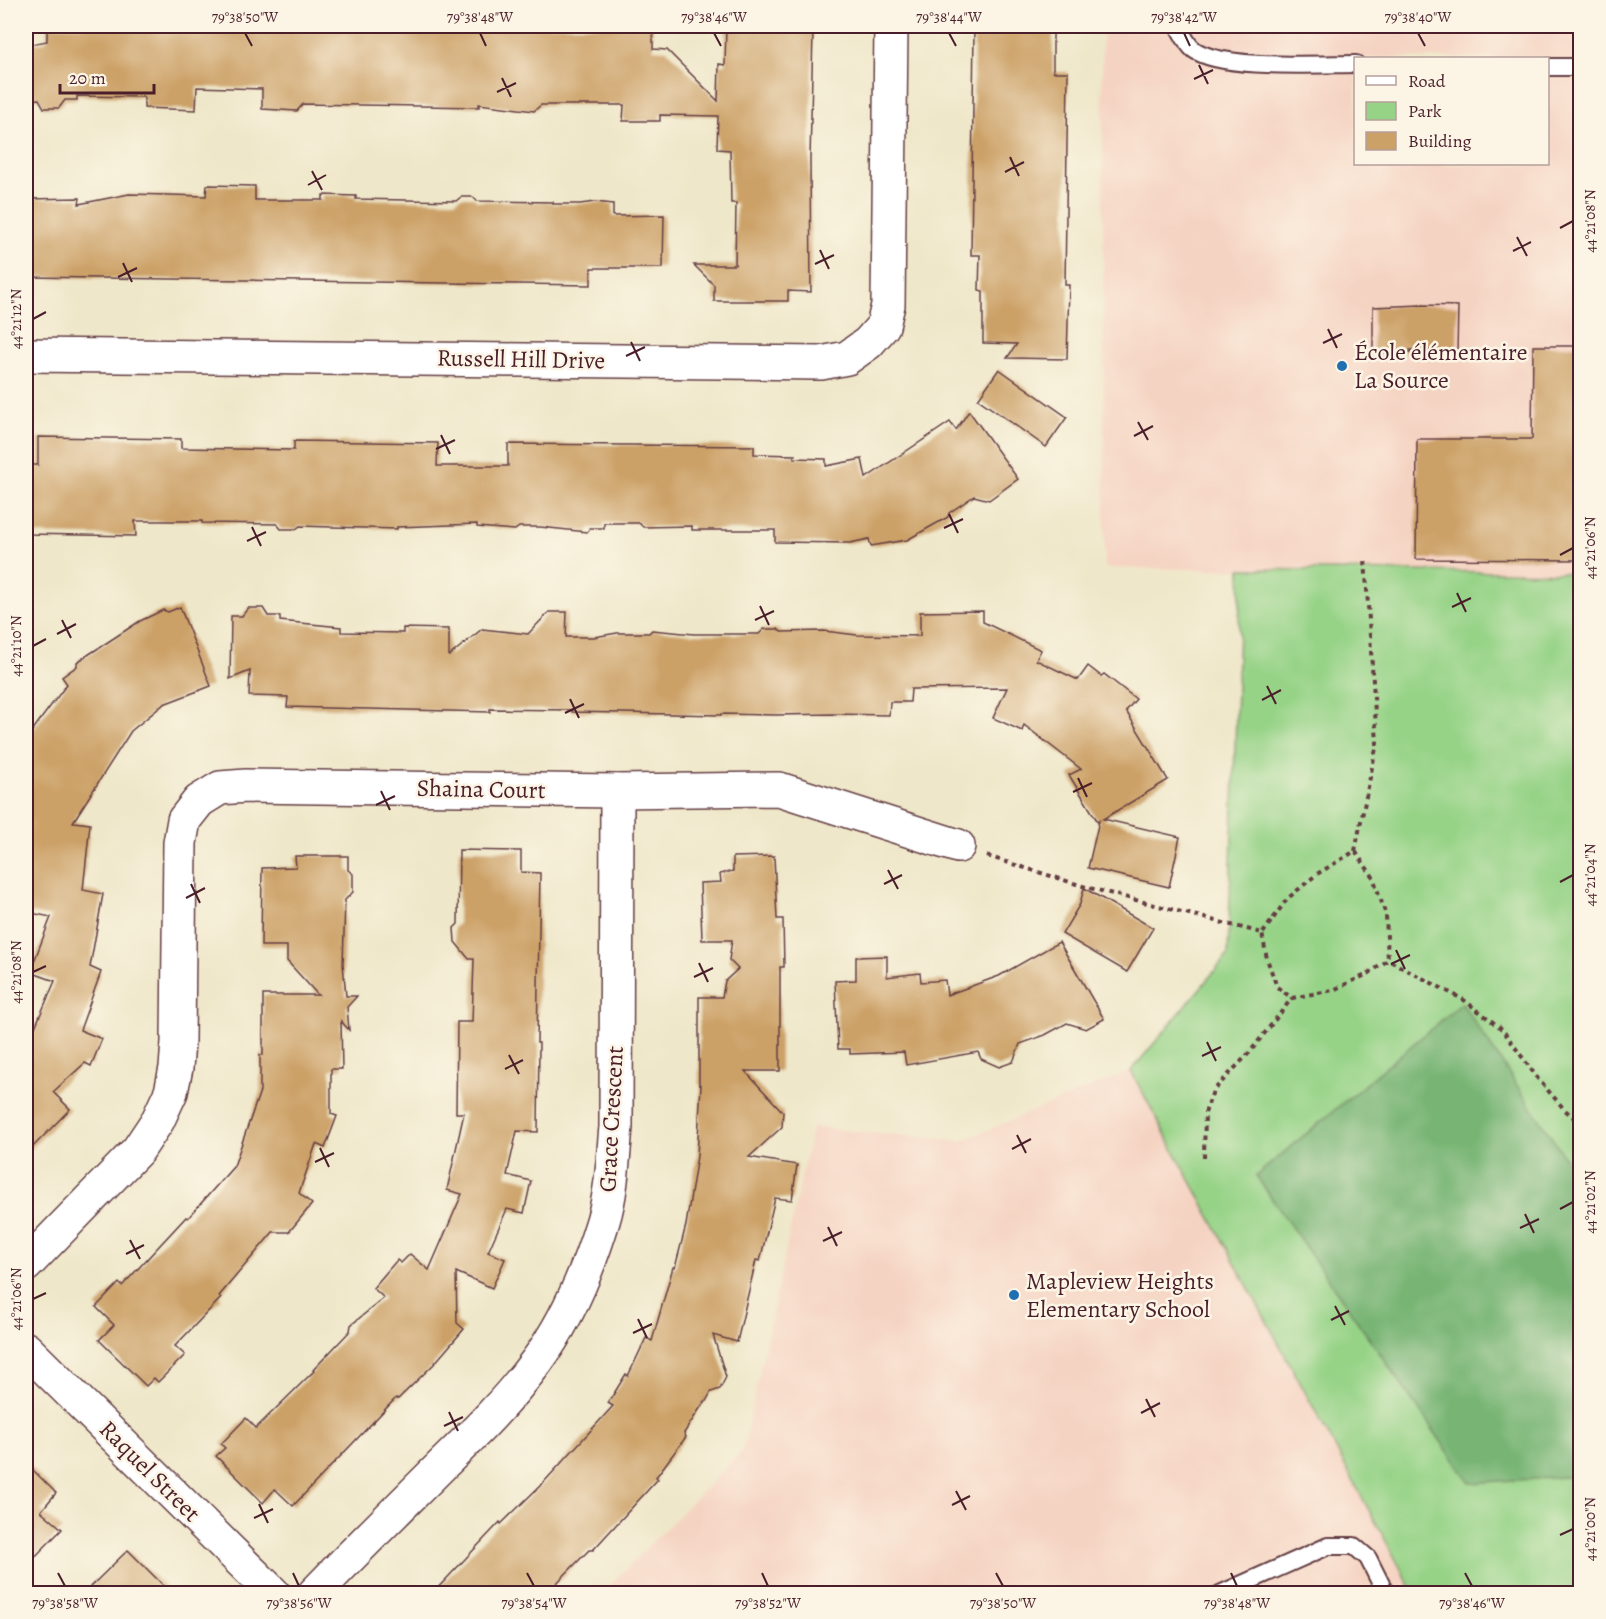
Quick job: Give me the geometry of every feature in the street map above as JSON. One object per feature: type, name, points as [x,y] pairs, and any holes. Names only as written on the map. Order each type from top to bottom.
[{"type":"street","name":"Russell Hill Drive","points":[[26,355],[140,354],[821,363],[847,358],[868,343],[883,326],[888,305],[891,26]]},
{"type":"street","name":"Shaina Court","points":[[26,1265],[138,1150],[158,1120],[171,1092],[178,1042],[180,843],[184,820],[199,801],[220,788],[246,786],[617,791],[779,789],[958,846]]},
{"type":"street","name":"Grace Crescent","points":[[314,1593],[484,1423],[538,1360],[576,1296],[590,1261],[604,1219],[615,1127],[617,791]]},
{"type":"street","name":"Raquel Street","points":[[26,1349],[274,1593]]},
{"type":"lane","points":[[1178,26],[1192,49],[1211,58],[1235,62],[1354,64]]},
{"type":"lane","points":[[1549,67],[1581,67]]},
{"type":"lane","points":[[1220,1593],[1328,1546],[1354,1546],[1368,1558],[1386,1593]]},
{"type":"path","points":[[1365,559],[1377,743],[1355,851],[1373,877],[1386,915],[1389,960]]},
{"type":"path","points":[[958,846],[1086,887],[1262,933]]},
{"type":"path","points":[[1292,998],[1277,987],[1267,959],[1262,933],[1287,899],[1317,874],[1355,851]]},
{"type":"path","points":[[1204,1158],[1205,1113],[1213,1091],[1250,1052],[1292,998],[1333,990],[1368,974],[1389,960]]},
{"type":"path","points":[[1389,960],[1464,1000],[1502,1029],[1538,1079],[1565,1110],[1581,1123]]},
{"type":"shaded area","name":"École élémentaire La Source","points":[[1102,26],[1580,26],[1580,573],[1105,568]]},
{"type":"shaded area","name":"Mapleview Heights Elementary School","points":[[1131,1071],[1414,1593],[601,1594],[743,1450],[812,1127],[961,1141]]},
{"type":"green space","points":[[1241,569],[1580,573],[1580,1593],[1414,1593],[1131,1071],[1228,955]]},
{"type":"green space","points":[[1462,1003],[1580,1180],[1580,1476],[1470,1483],[1256,1176]]},
{"type":"building","points":[[47,26],[653,26],[653,49],[667,50],[718,101],[719,64],[725,65],[726,26],[784,26],[784,31],[813,31],[810,160],[811,292],[788,291],[788,301],[714,301],[714,285],[694,265],[735,265],[736,203],[731,203],[730,150],[717,149],[718,116],[660,115],[660,121],[623,121],[624,105],[541,105],[534,111],[479,104],[479,107],[303,104],[297,111],[262,109],[262,89],[197,87],[196,110],[144,108],[144,97],[77,96],[77,100],[65,100],[59,108],[44,108],[39,99],[27,100],[27,45],[47,41]]},
{"type":"building","points":[[1003,26],[1053,26],[1053,72],[1068,72],[1065,285],[1069,285],[1067,359],[1007,358],[1017,344],[983,343],[983,291],[979,290],[980,255],[971,255],[974,31],[1003,31]]},
{"type":"building","points":[[207,185],[255,186],[255,200],[323,200],[323,195],[356,196],[356,199],[456,201],[461,197],[473,197],[477,201],[613,204],[613,216],[664,215],[663,268],[591,268],[591,285],[26,277],[27,199],[80,198],[79,204],[129,194],[206,196]]},
{"type":"building","points":[[1458,306],[1457,352],[1410,350],[1410,352],[1373,352],[1373,307]]},
{"type":"building","points":[[1533,346],[1581,346],[1581,560],[1416,559],[1417,439],[1532,439]]},
{"type":"building","points":[[999,369],[1067,417],[1046,447],[978,399]]},
{"type":"building","points":[[969,411],[1018,479],[989,500],[974,496],[949,513],[948,517],[907,540],[871,546],[869,539],[850,543],[775,542],[775,530],[692,530],[692,526],[643,527],[639,523],[604,523],[604,528],[590,528],[587,532],[540,527],[519,527],[515,530],[477,527],[477,524],[397,527],[397,529],[300,526],[296,529],[281,529],[277,524],[135,521],[136,536],[26,534],[26,465],[38,465],[38,437],[181,439],[181,448],[294,450],[294,441],[438,443],[437,466],[508,466],[508,444],[754,446],[754,454],[795,455],[794,458],[826,459],[826,466],[862,459],[866,478],[950,422],[956,430]]},
{"type":"building","points":[[180,607],[211,686],[164,704],[131,731],[73,822],[90,824],[83,890],[103,894],[90,967],[101,972],[80,1030],[102,1039],[91,1066],[85,1063],[53,1092],[70,1109],[26,1154],[26,1037],[35,1027],[55,981],[30,972],[51,917],[26,912],[26,739],[67,684],[62,677],[77,666],[77,662],[140,621],[163,610],[168,612]]},
{"type":"building","points":[[248,608],[263,608],[268,616],[280,616],[280,621],[341,627],[341,632],[403,633],[403,628],[449,629],[449,656],[482,629],[528,634],[549,612],[567,612],[566,637],[594,637],[617,633],[649,633],[652,630],[694,634],[759,634],[764,629],[778,629],[781,632],[824,631],[857,635],[920,636],[920,612],[983,611],[983,622],[1041,650],[1036,660],[1078,680],[1088,666],[1101,676],[1104,674],[1136,699],[1126,711],[1168,780],[1103,819],[1180,837],[1169,887],[1088,868],[1099,821],[1069,775],[1081,769],[1024,725],[1022,731],[993,718],[1007,688],[911,689],[910,702],[890,702],[889,715],[721,715],[490,709],[490,712],[287,707],[288,697],[249,696],[250,671],[230,679],[231,616],[242,616]]},
{"type":"building","points":[[459,850],[521,851],[521,872],[540,873],[538,1132],[517,1131],[507,1175],[531,1181],[524,1213],[507,1209],[488,1252],[505,1259],[492,1288],[456,1272],[457,1323],[464,1329],[434,1364],[398,1399],[396,1398],[293,1506],[275,1489],[263,1503],[216,1456],[225,1448],[221,1444],[246,1418],[256,1428],[314,1371],[350,1331],[351,1325],[384,1298],[373,1288],[397,1260],[401,1263],[410,1254],[429,1270],[462,1194],[447,1190],[464,1113],[456,1113],[457,1022],[472,1022],[474,959],[469,959],[455,942],[454,928],[458,924]]},
{"type":"building","points":[[295,856],[348,856],[348,870],[353,874],[353,892],[345,900],[343,964],[346,996],[357,996],[347,1007],[349,1030],[341,1021],[342,1069],[331,1069],[331,1114],[337,1116],[325,1148],[316,1144],[299,1193],[312,1204],[289,1232],[273,1232],[219,1296],[221,1298],[175,1346],[185,1355],[158,1382],[154,1378],[146,1386],[99,1340],[114,1325],[96,1307],[119,1283],[122,1286],[186,1217],[188,1218],[234,1166],[260,1091],[260,1055],[263,1055],[263,995],[318,995],[287,961],[287,946],[261,946],[262,868],[296,867]]},
{"type":"building","points":[[774,856],[777,919],[783,919],[784,967],[780,967],[780,1071],[745,1071],[783,1112],[782,1127],[749,1157],[797,1165],[792,1200],[775,1198],[760,1261],[756,1260],[737,1342],[713,1335],[726,1377],[720,1389],[711,1392],[704,1402],[684,1433],[686,1437],[656,1477],[658,1479],[593,1550],[589,1550],[547,1593],[433,1593],[500,1522],[501,1524],[544,1482],[613,1406],[608,1403],[626,1374],[628,1376],[646,1338],[652,1341],[686,1225],[697,1156],[701,1085],[699,1085],[699,997],[722,997],[725,981],[738,969],[729,960],[732,940],[702,940],[700,883],[721,882],[720,874],[733,871],[733,857]]},
{"type":"building","points":[[1084,888],[1153,928],[1127,972],[1062,934],[1080,904]]},
{"type":"building","points":[[1059,942],[1104,1019],[1086,1029],[1067,1023],[1045,1035],[1020,1044],[1013,1062],[999,1067],[981,1059],[978,1052],[906,1065],[904,1052],[850,1054],[850,1049],[838,1049],[835,981],[856,980],[856,957],[887,956],[887,977],[920,973],[921,982],[945,980],[947,995],[999,976]]},
{"type":"building","points":[[26,1463],[56,1493],[41,1511],[62,1529],[26,1566]]},
{"type":"building","points":[[128,1550],[171,1593],[84,1593]]},
{"type":"place","name":"École élémentaire La Source","points":[[1342,366]]},
{"type":"place","name":"Mapleview Heights Elementary School","points":[[1014,1295]]}]
